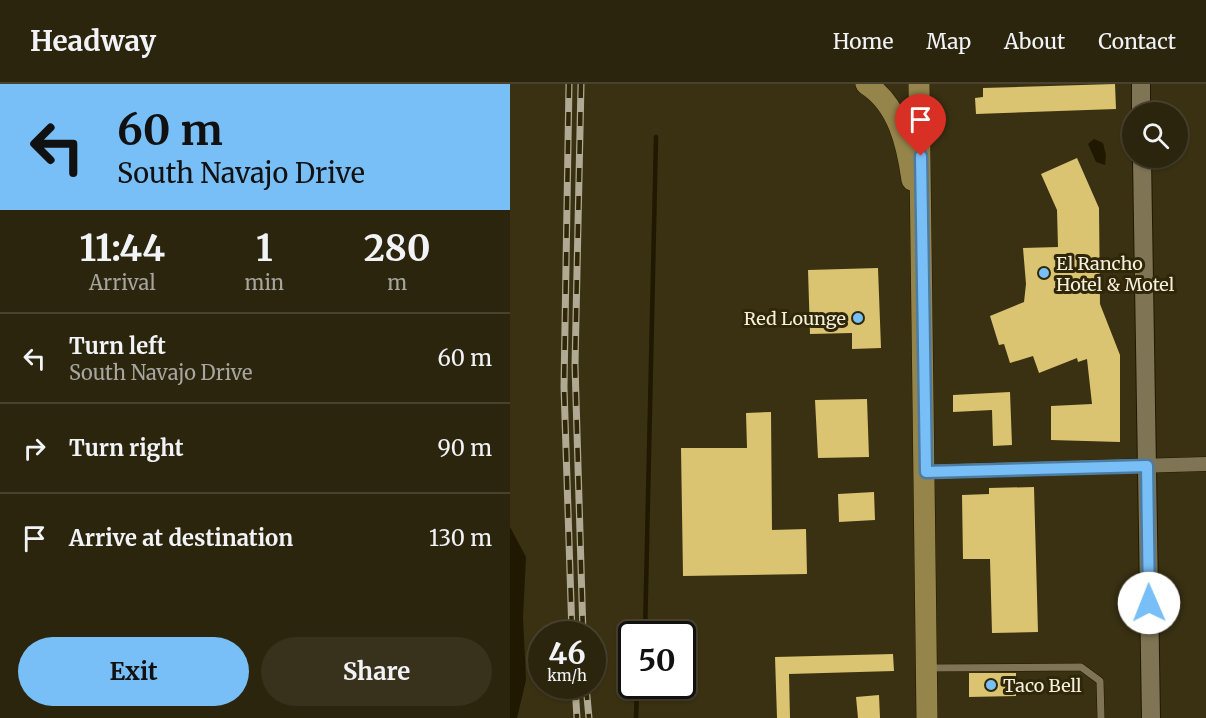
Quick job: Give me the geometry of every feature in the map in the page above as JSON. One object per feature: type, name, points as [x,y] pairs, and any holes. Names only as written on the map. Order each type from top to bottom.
[{"type":"main road","points":[[866,84],[878,91],[892,108],[899,127],[912,176],[922,260]]},
{"type":"main road","points":[[919,84],[926,472],[927,718]]},
{"type":"main road","points":[[1141,84],[1141,102]]},
{"type":"main road","points":[[1142,168],[1151,718]]},
{"type":"street","points":[[926,472],[1206,464]]},
{"type":"lane","points":[[927,669],[1081,667],[1100,681],[1101,718]]},
{"type":"shaded area","points":[[1094,139],[1103,143],[1106,155],[1105,165],[1096,162],[1088,144]]},
{"type":"shaded area","points":[[510,527],[526,557],[523,617],[526,680],[517,718],[510,718]]},
{"type":"building","points":[[1115,84],[1116,109],[976,114],[975,98],[983,97],[983,88]]},
{"type":"building","points":[[1077,158],[1099,208],[1100,304],[1120,355],[1120,442],[1051,440],[1051,406],[1092,404],[1087,359],[1078,362],[1077,358],[1039,373],[1033,356],[1010,363],[1004,344],[999,345],[990,316],[1024,302],[1026,284],[1023,248],[1058,247],[1057,210],[1041,174]]},
{"type":"building","points":[[878,268],[881,348],[852,349],[852,333],[810,334],[808,270]]},
{"type":"building","points":[[1010,392],[1012,445],[993,446],[992,410],[953,412],[953,395]]},
{"type":"building","points":[[867,399],[869,457],[818,458],[815,400]]},
{"type":"building","points":[[771,412],[772,530],[806,529],[807,574],[683,576],[681,448],[747,448],[746,413]]},
{"type":"building","points":[[1034,487],[1038,632],[992,633],[990,559],[963,559],[962,495],[989,494],[989,488]]},
{"type":"building","points":[[874,492],[875,520],[839,522],[838,494]]},
{"type":"building","points":[[893,654],[894,671],[789,674],[790,718],[777,718],[775,657]]},
{"type":"building","points":[[969,673],[1016,673],[1016,696],[969,697]]},
{"type":"building","points":[[879,695],[880,718],[858,718],[856,697]]},
{"type":"waterway","points":[[645,621],[656,137]]},
{"type":"waterway","points":[[636,718],[637,699]]},
{"type":"railway","points":[[569,84],[564,387],[572,621]]},
{"type":"railway","points":[[581,84],[575,365],[583,621]]},
{"type":"railway","points":[[576,699],[577,718]]},
{"type":"railway","points":[[587,699],[589,718]]},
{"type":"place","name":"El Rancho Hotel & Motel","points":[[1044,273]]},
{"type":"place","name":"Red Lounge","points":[[858,318]]},
{"type":"place","name":"Taco Bell","points":[[991,685]]},
{"type":"route","points":[[921,156],[926,472],[1147,466],[1149,603]]}]
